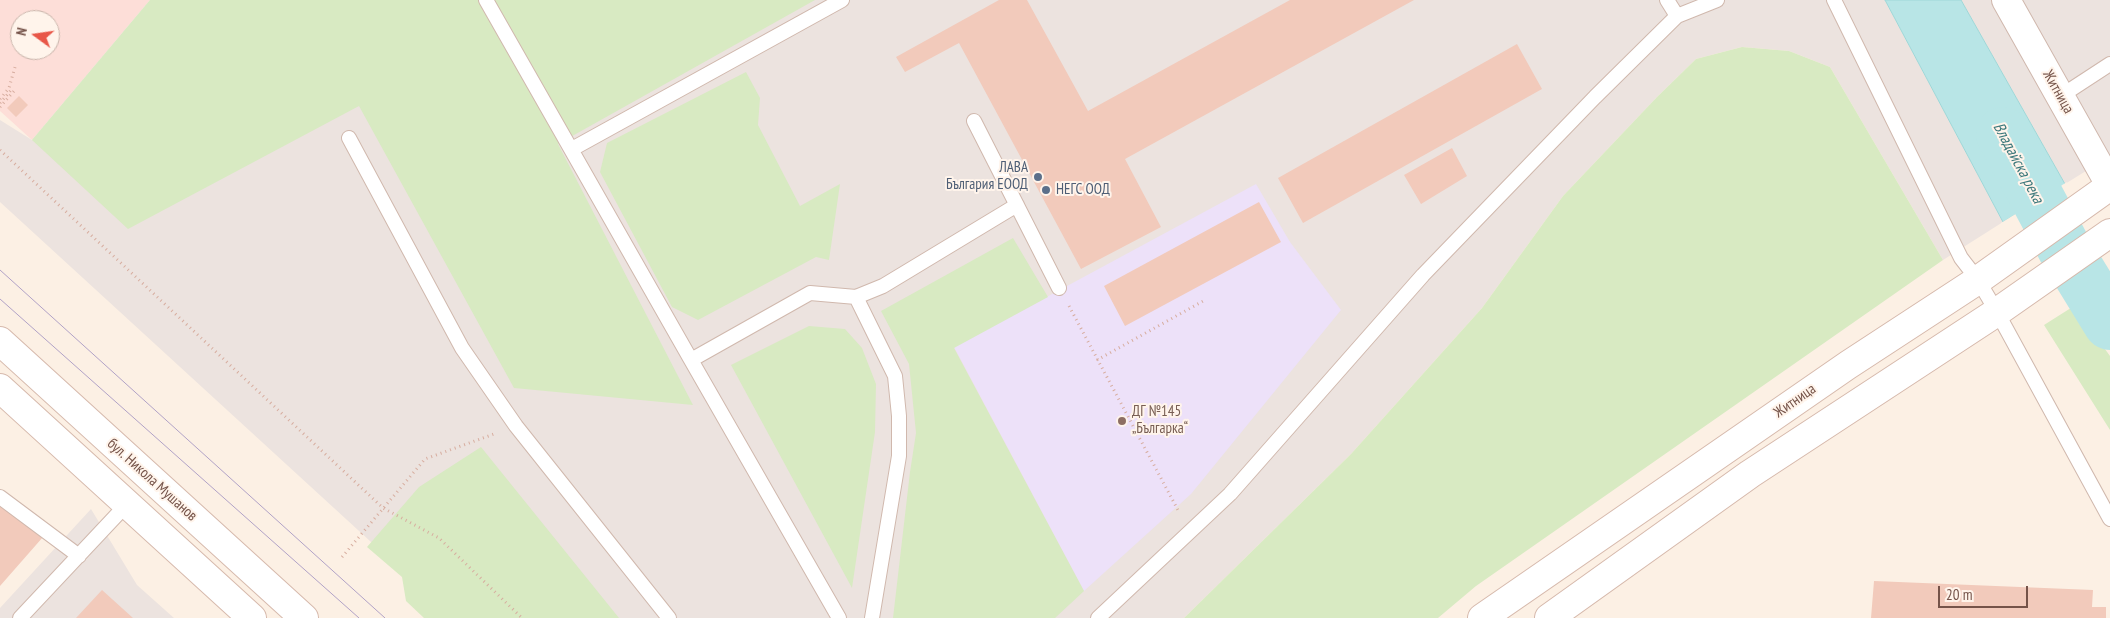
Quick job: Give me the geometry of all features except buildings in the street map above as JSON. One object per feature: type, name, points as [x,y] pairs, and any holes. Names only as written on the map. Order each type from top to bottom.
[{"type":"street","name":"Житница","points":[[1482,618],[1848,365],[1978,280],[2105,189],[2060,96],[2006,0]]},
{"type":"street","points":[[1548,618],[1750,474],[1997,312],[2110,232]]},
{"type":"street","name":"бул. Никола Мушанов","points":[[0,342],[304,618]]},
{"type":"street","points":[[0,388],[252,618]]},
{"type":"lane","points":[[486,0],[839,618]]},
{"type":"lane","points":[[572,149],[842,0]]},
{"type":"lane","points":[[1667,0],[1677,16]]},
{"type":"lane","points":[[1098,618],[1230,494],[1423,276],[1595,97],[1677,16],[1717,0]]},
{"type":"lane","points":[[1834,0],[1961,258],[1978,280],[1997,312],[2110,520]]},
{"type":"lane","points":[[2060,96],[2110,64]]},
{"type":"lane","points":[[974,121],[1059,288]]},
{"type":"lane","points":[[349,138],[462,348],[516,426],[669,618]]},
{"type":"lane","points":[[692,360],[810,292],[856,297],[883,286],[1017,205]]},
{"type":"lane","points":[[856,297],[895,376],[899,416],[899,456],[872,618]]},
{"type":"lane","points":[[0,497],[79,556]]},
{"type":"lane","points":[[20,618],[128,503]]},
{"type":"path","points":[[0,99],[10,88],[14,67]]},
{"type":"path","points":[[0,103],[12,89],[14,91],[0,107]]},
{"type":"path","points":[[0,150],[383,508],[439,538],[522,618]]},
{"type":"path","points":[[1059,288],[1176,508]]},
{"type":"path","points":[[1098,360],[1205,300]]},
{"type":"path","points":[[342,557],[425,459],[516,426]]},
{"type":"shaded area","points":[[0,0],[150,0],[32,140],[0,111]]},
{"type":"shaded area","points":[[150,0],[1885,0],[2003,222],[1943,260],[1830,67],[1789,51],[1742,47],[1696,59],[1657,97],[1563,196],[1482,308],[1351,454],[1184,618],[454,618],[0,202],[0,120],[32,140]]},
{"type":"shaded area","points":[[1961,0],[2110,0],[2110,156],[2065,184]]},
{"type":"shaded area","name":"ДГ №145 „Българка“","points":[[1256,184],[1290,242],[1341,310],[1191,494],[1084,591],[954,347]]},
{"type":"shaded area","points":[[91,509],[137,585],[174,618],[0,618],[0,608]]},
{"type":"green space","points":[[150,0],[815,0],[558,144],[693,405],[514,388],[359,106],[128,229],[32,140]]},
{"type":"green space","points":[[1742,47],[1789,51],[1830,67],[1943,260],[1476,586],[1438,618],[1184,618],[1351,454],[1482,308],[1563,196],[1657,97],[1696,59]]},
{"type":"green space","points":[[746,72],[760,98],[758,125],[800,206],[840,184],[829,260],[816,257],[698,320],[672,307],[600,172],[607,143]]},
{"type":"green space","points":[[1013,238],[1048,297],[954,348],[1084,591],[1055,618],[893,618],[916,433],[909,364],[881,311]]},
{"type":"green space","points":[[2074,306],[2110,356],[2110,430],[2044,325]]},
{"type":"green space","points":[[809,326],[845,329],[862,348],[876,384],[875,432],[852,588],[731,365]]},
{"type":"green space","points":[[481,447],[619,618],[424,618],[406,601],[402,577],[367,547],[419,487]]},
{"type":"water","points":[[1885,0],[1961,0],[2065,184],[2003,222]]},
{"type":"pier","points":[[2067,182],[2066,186],[2004,224],[2001,223]]},
{"type":"waterway","name":"Владайска река","points":[[2003,134],[2064,248],[2110,323]]},
{"type":"tram line","points":[[0,270],[385,618]]},
{"type":"tram line","points":[[0,299],[359,618]]},
{"type":"place","name":"ЛАВА България ЕООД","points":[[1038,177]]},
{"type":"place","name":"НЕГС ООД","points":[[1046,190]]},
{"type":"place","name":"ДГ №145 „Българка“","points":[[1122,421]]}]
